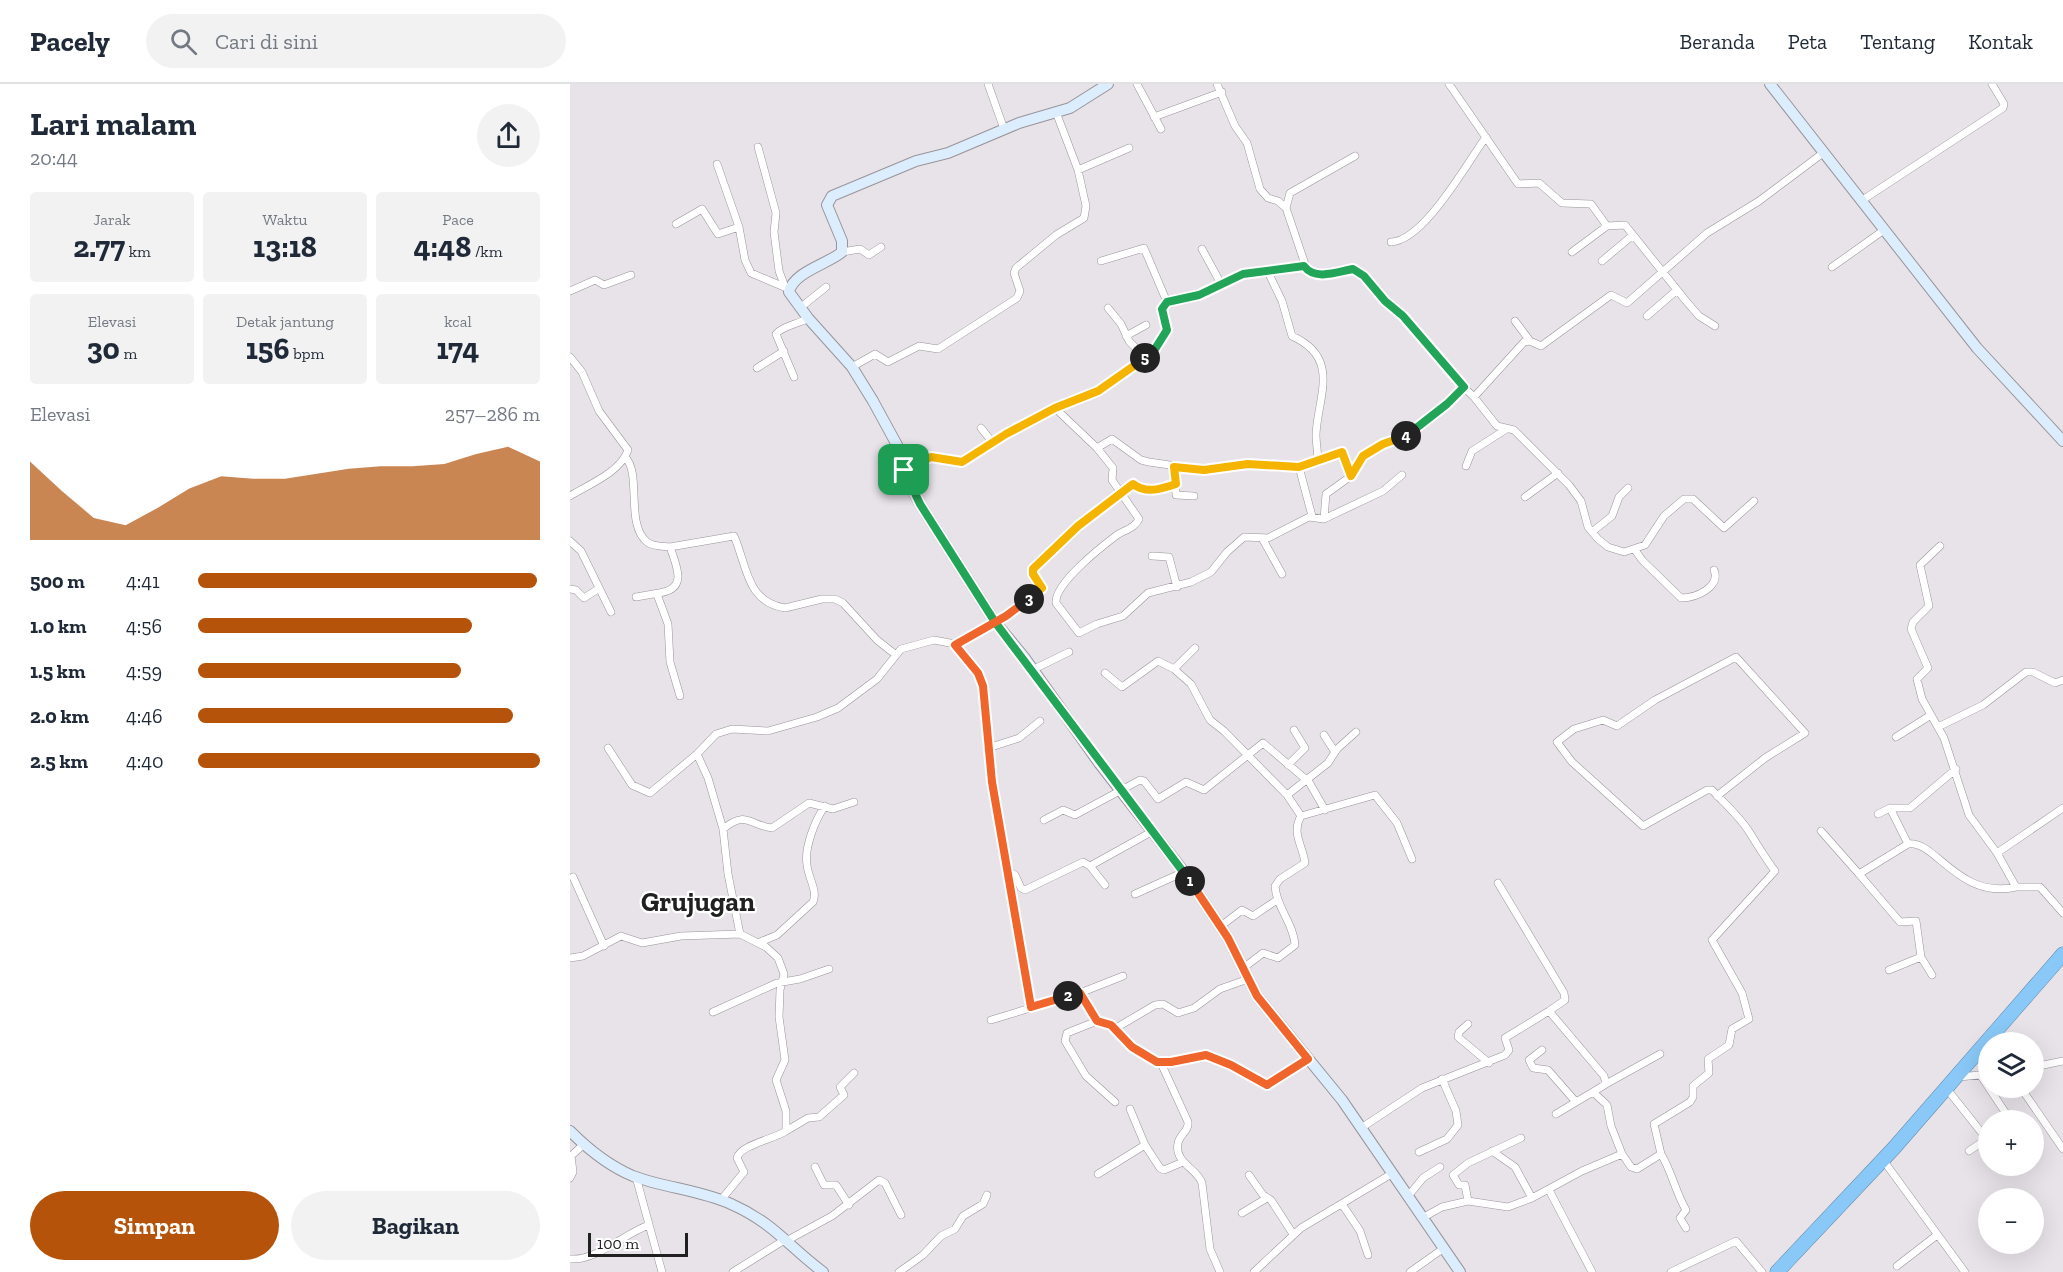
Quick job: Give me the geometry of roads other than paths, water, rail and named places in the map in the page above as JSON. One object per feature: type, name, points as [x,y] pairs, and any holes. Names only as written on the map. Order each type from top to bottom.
[{"type":"highway","points":[[1777,1272],[1947,1089],[2063,954]]},
{"type":"street","points":[[988,84],[1004,129]]},
{"type":"street","points":[[842,252],[842,241],[827,205],[832,196],[916,161],[948,153],[1004,129],[1070,108],[1108,84]]},
{"type":"street","points":[[1137,84],[1161,129]]},
{"type":"street","points":[[1217,84],[1235,126],[1247,143],[1260,189],[1268,198],[1278,201],[1286,208],[1304,266],[1312,274],[1318,275],[1353,269],[1359,272],[1385,301],[1403,316],[1474,396],[1497,426],[1505,430],[1515,430],[1577,494],[1592,532],[1603,543],[1619,551],[1635,550],[1650,540],[1664,516],[1684,499],[1693,499],[1724,528],[1754,501]]},
{"type":"street","points":[[1449,84],[1518,184],[1539,183],[1562,203],[1591,204],[1606,226]]},
{"type":"street","points":[[1770,84],[1977,348],[2063,441]]},
{"type":"street","points":[[1861,201],[2003,108],[2004,104],[1992,84]]},
{"type":"street","points":[[1154,117],[1222,92]]},
{"type":"street","points":[[852,366],[875,354],[884,362],[888,362],[919,346],[938,349],[982,318],[1017,298],[1020,291],[1014,273],[1016,268],[1050,239],[1084,218],[1086,206],[1078,170],[1056,112]]},
{"type":"street","points":[[1391,242],[1404,240],[1437,208],[1486,137]]},
{"type":"street","points":[[758,147],[776,213],[774,232],[779,270],[787,288],[808,318],[852,366],[892,436],[904,470],[920,504],[995,622],[1184,872],[1221,926],[1242,969],[1268,1011],[1361,1128],[1460,1272]]},
{"type":"street","points":[[1078,170],[1129,148]]},
{"type":"street","points":[[1515,321],[1530,341],[1541,346],[1611,294],[1627,303],[1707,233],[1759,201],[1822,153]]},
{"type":"street","points":[[1286,208],[1290,193],[1355,156]]},
{"type":"street","points":[[717,164],[739,227],[745,260],[751,273],[787,288]]},
{"type":"street","points":[[676,224],[702,209],[718,234],[739,227]]},
{"type":"street","points":[[1572,252],[1606,226],[1623,224],[1699,316],[1715,326]]},
{"type":"street","points":[[1832,267],[1884,230]]},
{"type":"street","points":[[1602,261],[1633,235]]},
{"type":"street","points":[[787,288],[804,274],[842,252],[860,249],[868,255],[881,247]]},
{"type":"street","points":[[1101,261],[1144,248],[1167,302]]},
{"type":"street","points":[[1202,249],[1220,282]]},
{"type":"street","points":[[904,470],[931,457],[962,462],[1055,408],[1098,391],[1155,349],[1167,330],[1162,309],[1167,302],[1199,295],[1220,282],[1243,274],[1304,266]]},
{"type":"street","points":[[1268,272],[1282,301],[1292,336],[1306,342],[1312,350],[1324,379],[1316,435],[1318,462]]},
{"type":"street","points":[[570,291],[595,279],[604,285],[631,275]]},
{"type":"street","points":[[800,308],[826,287]]},
{"type":"street","points":[[1647,316],[1677,290]]},
{"type":"street","points":[[1108,308],[1126,336],[1145,358]]},
{"type":"street","points":[[794,377],[777,331],[808,318]]},
{"type":"street","points":[[1126,336],[1146,325]]},
{"type":"street","points":[[1474,396],[1520,345],[1530,341]]},
{"type":"street","points":[[757,368],[784,351]]},
{"type":"street","points":[[570,357],[580,368],[599,411],[627,446],[625,457],[631,470],[633,504],[643,536],[651,545],[670,547],[730,535],[735,537],[749,584],[760,595],[785,608],[822,599],[835,599],[843,603],[894,657]]},
{"type":"street","points":[[1324,519],[1326,494],[1351,476],[1363,456],[1383,444],[1412,433],[1464,387]]},
{"type":"street","points":[[1055,408],[1097,448],[1113,468],[1112,480],[1122,491],[1139,519],[1066,581],[1056,597],[1056,603],[1075,630],[1081,633],[1097,624],[1123,616],[1148,593],[1157,588],[1177,587],[1211,572],[1227,552],[1244,537],[1262,538],[1276,535],[1312,516]]},
{"type":"street","points":[[981,428],[993,443]]},
{"type":"street","points":[[1466,466],[1472,451],[1505,430]]},
{"type":"street","points":[[1097,448],[1112,439],[1142,460],[1174,467],[1204,470],[1248,464],[1299,467],[1344,453],[1351,476]]},
{"type":"street","points":[[570,496],[601,478],[625,457]]},
{"type":"street","points":[[1174,467],[1178,496],[1194,496]]},
{"type":"street","points":[[1299,467],[1312,516],[1316,520],[1324,519],[1375,496],[1402,475]]},
{"type":"street","points":[[1525,497],[1558,473]]},
{"type":"street","points":[[955,645],[995,622],[1041,590],[1042,584],[1033,574],[1033,569],[1078,526],[1122,491],[1133,484],[1141,489],[1154,490],[1176,484]]},
{"type":"street","points":[[1592,532],[1612,516],[1619,497],[1628,488]]},
{"type":"street","points":[[1262,538],[1282,574]]},
{"type":"street","points":[[570,541],[581,551],[611,612]]},
{"type":"street","points":[[1940,546],[1921,563],[1929,606],[1913,622],[1911,629],[1928,668],[1916,682],[1956,769],[1969,815],[1997,853],[2016,887]]},
{"type":"street","points":[[636,597],[673,590],[678,578],[670,547]]},
{"type":"street","points":[[1635,550],[1642,560],[1681,598],[1689,597],[1714,584],[1717,577],[1714,570]]},
{"type":"street","points":[[1152,556],[1169,557],[1177,587]]},
{"type":"street","points":[[570,589],[576,590],[584,598],[598,589]]},
{"type":"street","points":[[659,593],[658,600],[668,624],[670,662],[680,696]]},
{"type":"street","points":[[608,748],[632,785],[650,793],[697,754],[716,734],[725,730],[768,731],[838,708],[882,673],[904,648],[933,640],[955,645],[981,678],[986,704],[988,748],[1031,1007]]},
{"type":"street","points":[[1174,669],[1195,648]]},
{"type":"street","points":[[1032,670],[1069,652]]},
{"type":"street","points":[[1686,1228],[1680,1218],[1686,1210],[1674,1189],[1671,1173],[1661,1154],[1654,1124],[1690,1102],[1694,1086],[1709,1073],[1708,1059],[1729,1046],[1732,1029],[1749,1019],[1742,993],[1712,940],[1775,872],[1748,829],[1717,796],[1712,790],[1707,790],[1643,826],[1572,762],[1557,742],[1574,729],[1606,719],[1617,726],[1655,700],[1736,657],[1805,733],[1764,758],[1717,796]]},
{"type":"street","points":[[1105,673],[1122,687],[1158,661],[1174,669],[1191,684],[1214,725],[1224,730],[1287,795],[1301,816]]},
{"type":"street","points":[[1938,727],[1983,705],[2026,672],[2033,672],[2055,683],[2063,680]]},
{"type":"street","points":[[1896,737],[1931,715]]},
{"type":"street","points":[[988,748],[1019,738],[1040,721]]},
{"type":"street","points":[[1288,765],[1305,748],[1294,730]]},
{"type":"street","points":[[1287,795],[1332,759],[1335,752],[1356,732]]},
{"type":"street","points":[[1324,735],[1335,752]]},
{"type":"street","points":[[1044,819],[1063,810],[1075,815],[1142,780],[1158,800],[1190,782],[1198,790],[1204,790],[1263,742],[1306,780],[1316,791],[1325,810]]},
{"type":"street","points":[[697,754],[708,778],[723,829],[728,874],[740,934]]},
{"type":"street","points":[[1878,814],[1890,808],[1910,808],[1956,769]]},
{"type":"street","points":[[1242,969],[1263,953],[1278,958],[1294,945],[1294,938],[1277,900],[1276,882],[1305,863],[1296,826],[1301,816],[1375,795],[1397,823],[1412,859]]},
{"type":"street","points":[[723,829],[733,821],[746,819],[772,828],[809,803],[833,809],[854,802]]},
{"type":"street","points":[[760,942],[777,936],[813,902],[815,897],[807,868],[807,854],[816,820],[825,806]]},
{"type":"street","points":[[1890,808],[1908,844]]},
{"type":"street","points":[[1997,853],[2063,808]]},
{"type":"street","points":[[1090,866],[1153,831]]},
{"type":"street","points":[[1821,831],[1900,922],[1916,921],[1921,957],[1932,975]]},
{"type":"street","points":[[1859,874],[1908,844],[1922,846],[1948,869],[1983,888],[1991,890],[2016,887],[2040,888],[2063,913]]},
{"type":"street","points":[[1007,872],[1015,875],[1021,888],[1025,890],[1053,879],[1080,862],[1090,866],[1105,885]]},
{"type":"street","points":[[1135,894],[1184,872]]},
{"type":"street","points":[[573,877],[604,946]]},
{"type":"street","points":[[1361,1128],[1412,1094],[1442,1079],[1489,1063],[1509,1052],[1505,1040],[1507,1037],[1565,1000],[1564,993],[1498,883]]},
{"type":"street","points":[[1221,926],[1242,910],[1254,916],[1277,900]]},
{"type":"street","points":[[570,958],[578,959],[625,935],[642,943],[681,936],[740,934],[760,942],[780,963],[784,974],[779,1017],[785,1060],[776,1080],[786,1111],[786,1131]]},
{"type":"street","points":[[1889,970],[1921,957]]},
{"type":"street","points":[[713,1012],[782,981],[800,979],[829,969]]},
{"type":"street","points":[[991,1020],[1080,993],[1123,976]]},
{"type":"street","points":[[1116,1028],[1155,1005],[1164,1005],[1175,1012],[1190,1010],[1220,989],[1248,979]]},
{"type":"street","points":[[1080,993],[1097,1021]]},
{"type":"street","points":[[1549,1011],[1599,1069],[1606,1084]]},
{"type":"street","points":[[1115,1102],[1086,1076],[1065,1041],[1067,1033],[1097,1021],[1106,1022],[1116,1028],[1132,1047],[1161,1063],[1188,1122],[1188,1129],[1178,1144],[1183,1162],[1201,1179],[1210,1250],[1220,1272]]},
{"type":"street","points":[[1468,1024],[1459,1032],[1458,1037],[1489,1063]]},
{"type":"street","points":[[1542,1050],[1528,1063],[1535,1068],[1548,1070],[1576,1102]]},
{"type":"street","points":[[1556,1114],[1660,1054]]},
{"type":"street","points":[[1161,1063],[1206,1055],[1231,1065],[1267,1085],[1308,1059]]},
{"type":"street","points":[[2044,1065],[2063,1061]]},
{"type":"street","points":[[721,1200],[744,1172],[737,1158],[738,1154],[748,1146],[768,1140],[808,1118],[821,1115],[844,1095],[840,1087],[854,1073]]},
{"type":"street","points":[[1957,1077],[1978,1076]]},
{"type":"street","points":[[1419,1152],[1441,1143],[1452,1135],[1458,1125],[1456,1111],[1442,1079]]},
{"type":"street","points":[[1947,1089],[1985,1137],[1985,1140],[1970,1151]]},
{"type":"street","points":[[1593,1092],[1607,1105],[1611,1126],[1622,1154],[1634,1169],[1661,1154]]},
{"type":"street","points":[[2029,1098],[2061,1140],[2063,1149]]},
{"type":"street","points":[[1130,1109],[1145,1145],[1162,1170],[1183,1162]]},
{"type":"street","points":[[570,1131],[608,1163],[636,1177],[721,1200],[759,1218],[787,1239],[823,1272]]},
{"type":"street","points":[[1468,1201],[1465,1185],[1459,1185],[1453,1175],[1468,1163],[1521,1138]]},
{"type":"street","points":[[570,1178],[573,1172],[571,1156],[584,1144]]},
{"type":"street","points":[[1098,1174],[1145,1145]]},
{"type":"street","points":[[1492,1151],[1515,1167],[1532,1198]]},
{"type":"street","points":[[1424,1217],[1442,1207],[1468,1201],[1508,1207],[1532,1198],[1581,1171],[1622,1154]]},
{"type":"street","points":[[1883,1160],[1965,1272]]},
{"type":"street","points":[[815,1167],[824,1185],[836,1185],[849,1205]]},
{"type":"street","points":[[1409,1195],[1423,1178],[1440,1167]]},
{"type":"street","points":[[1254,1272],[1293,1234],[1393,1173]]},
{"type":"street","points":[[1249,1175],[1293,1234]]},
{"type":"street","points":[[636,1177],[662,1272]]},
{"type":"street","points":[[733,1272],[849,1205],[864,1190],[882,1180],[901,1215]]},
{"type":"street","points":[[1549,1190],[1592,1272]]},
{"type":"street","points":[[899,1272],[923,1255],[941,1236],[955,1229],[963,1216],[983,1204],[987,1195]]},
{"type":"street","points":[[1242,1213],[1267,1197]]},
{"type":"street","points":[[1342,1204],[1360,1231],[1368,1255]]},
{"type":"street","points":[[570,1259],[591,1256],[629,1233],[649,1225]]},
{"type":"street","points":[[1897,1266],[1937,1235]]},
{"type":"street","points":[[1671,1272],[1736,1241],[1762,1272]]},
{"type":"street","points":[[1410,1272],[1444,1248]]},
{"type":"district","name":"Grujugan","points":[[698,902]]}]
